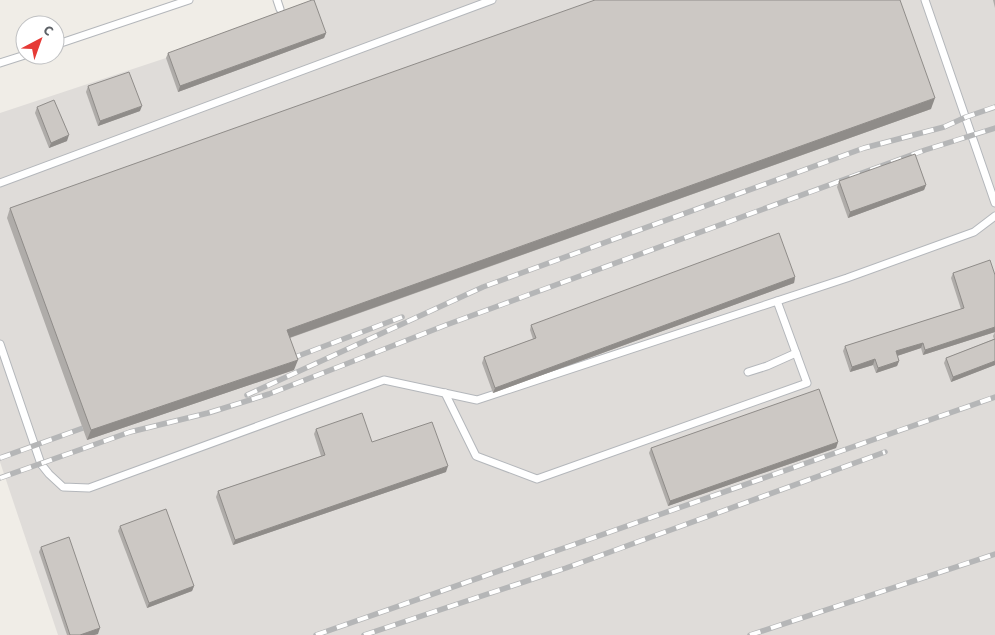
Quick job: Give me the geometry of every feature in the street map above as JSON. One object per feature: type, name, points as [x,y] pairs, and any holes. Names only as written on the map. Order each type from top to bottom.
[{"type":"lane","points":[[65,42],[189,0]]},
{"type":"lane","points":[[277,0],[280,9]]},
{"type":"lane","points":[[0,183],[492,0]]},
{"type":"lane","points":[[925,0],[995,203]]},
{"type":"lane","points":[[0,63],[15,58]]},
{"type":"lane","points":[[0,344],[41,464],[63,487],[89,488],[384,380],[477,400],[777,301],[974,232],[995,216]]},
{"type":"lane","points":[[445,393],[476,456],[537,479],[807,383],[777,301]]},
{"type":"lane","points":[[748,372],[796,353]]},
{"type":"shaded area","points":[[314,0],[995,0],[995,635],[58,635],[0,462],[0,113],[166,58],[312,4]]},
{"type":"building","points":[[314,0],[326,33],[180,86],[168,53]]},
{"type":"building","points":[[595,0],[900,0],[935,98],[287,330],[298,360],[91,430],[10,208]]},
{"type":"building","points":[[129,72],[142,106],[100,121],[88,86]]},
{"type":"building","points":[[54,100],[69,135],[51,143],[37,107]]},
{"type":"building","points":[[915,154],[926,185],[850,212],[839,181]]},
{"type":"building","points":[[779,233],[795,277],[495,388],[484,357],[536,338],[531,325]]},
{"type":"building","points":[[990,260],[995,275],[995,327],[925,350],[923,343],[896,351],[899,361],[878,368],[875,359],[852,367],[845,346],[964,308],[953,273]]},
{"type":"building","points":[[995,339],[995,361],[953,377],[946,358]]},
{"type":"building","points":[[819,389],[838,442],[670,501],[651,448]]},
{"type":"building","points":[[362,413],[372,442],[432,422],[448,466],[235,540],[218,491],[325,455],[316,429]]},
{"type":"building","points":[[166,509],[194,586],[149,603],[120,526]]},
{"type":"building","points":[[69,537],[100,628],[80,635],[70,635],[41,547]]},
{"type":"railway","points":[[247,395],[483,287],[864,148],[944,127],[995,107]]},
{"type":"railway","points":[[0,478],[130,432],[208,413],[269,394],[446,325],[925,150],[995,128]]},
{"type":"railway","points":[[290,359],[402,317]]},
{"type":"railway","points":[[316,635],[995,397]]},
{"type":"railway","points":[[0,458],[83,428]]},
{"type":"railway","points":[[364,635],[566,568],[885,452]]},
{"type":"railway","points":[[750,635],[995,554]]}]
